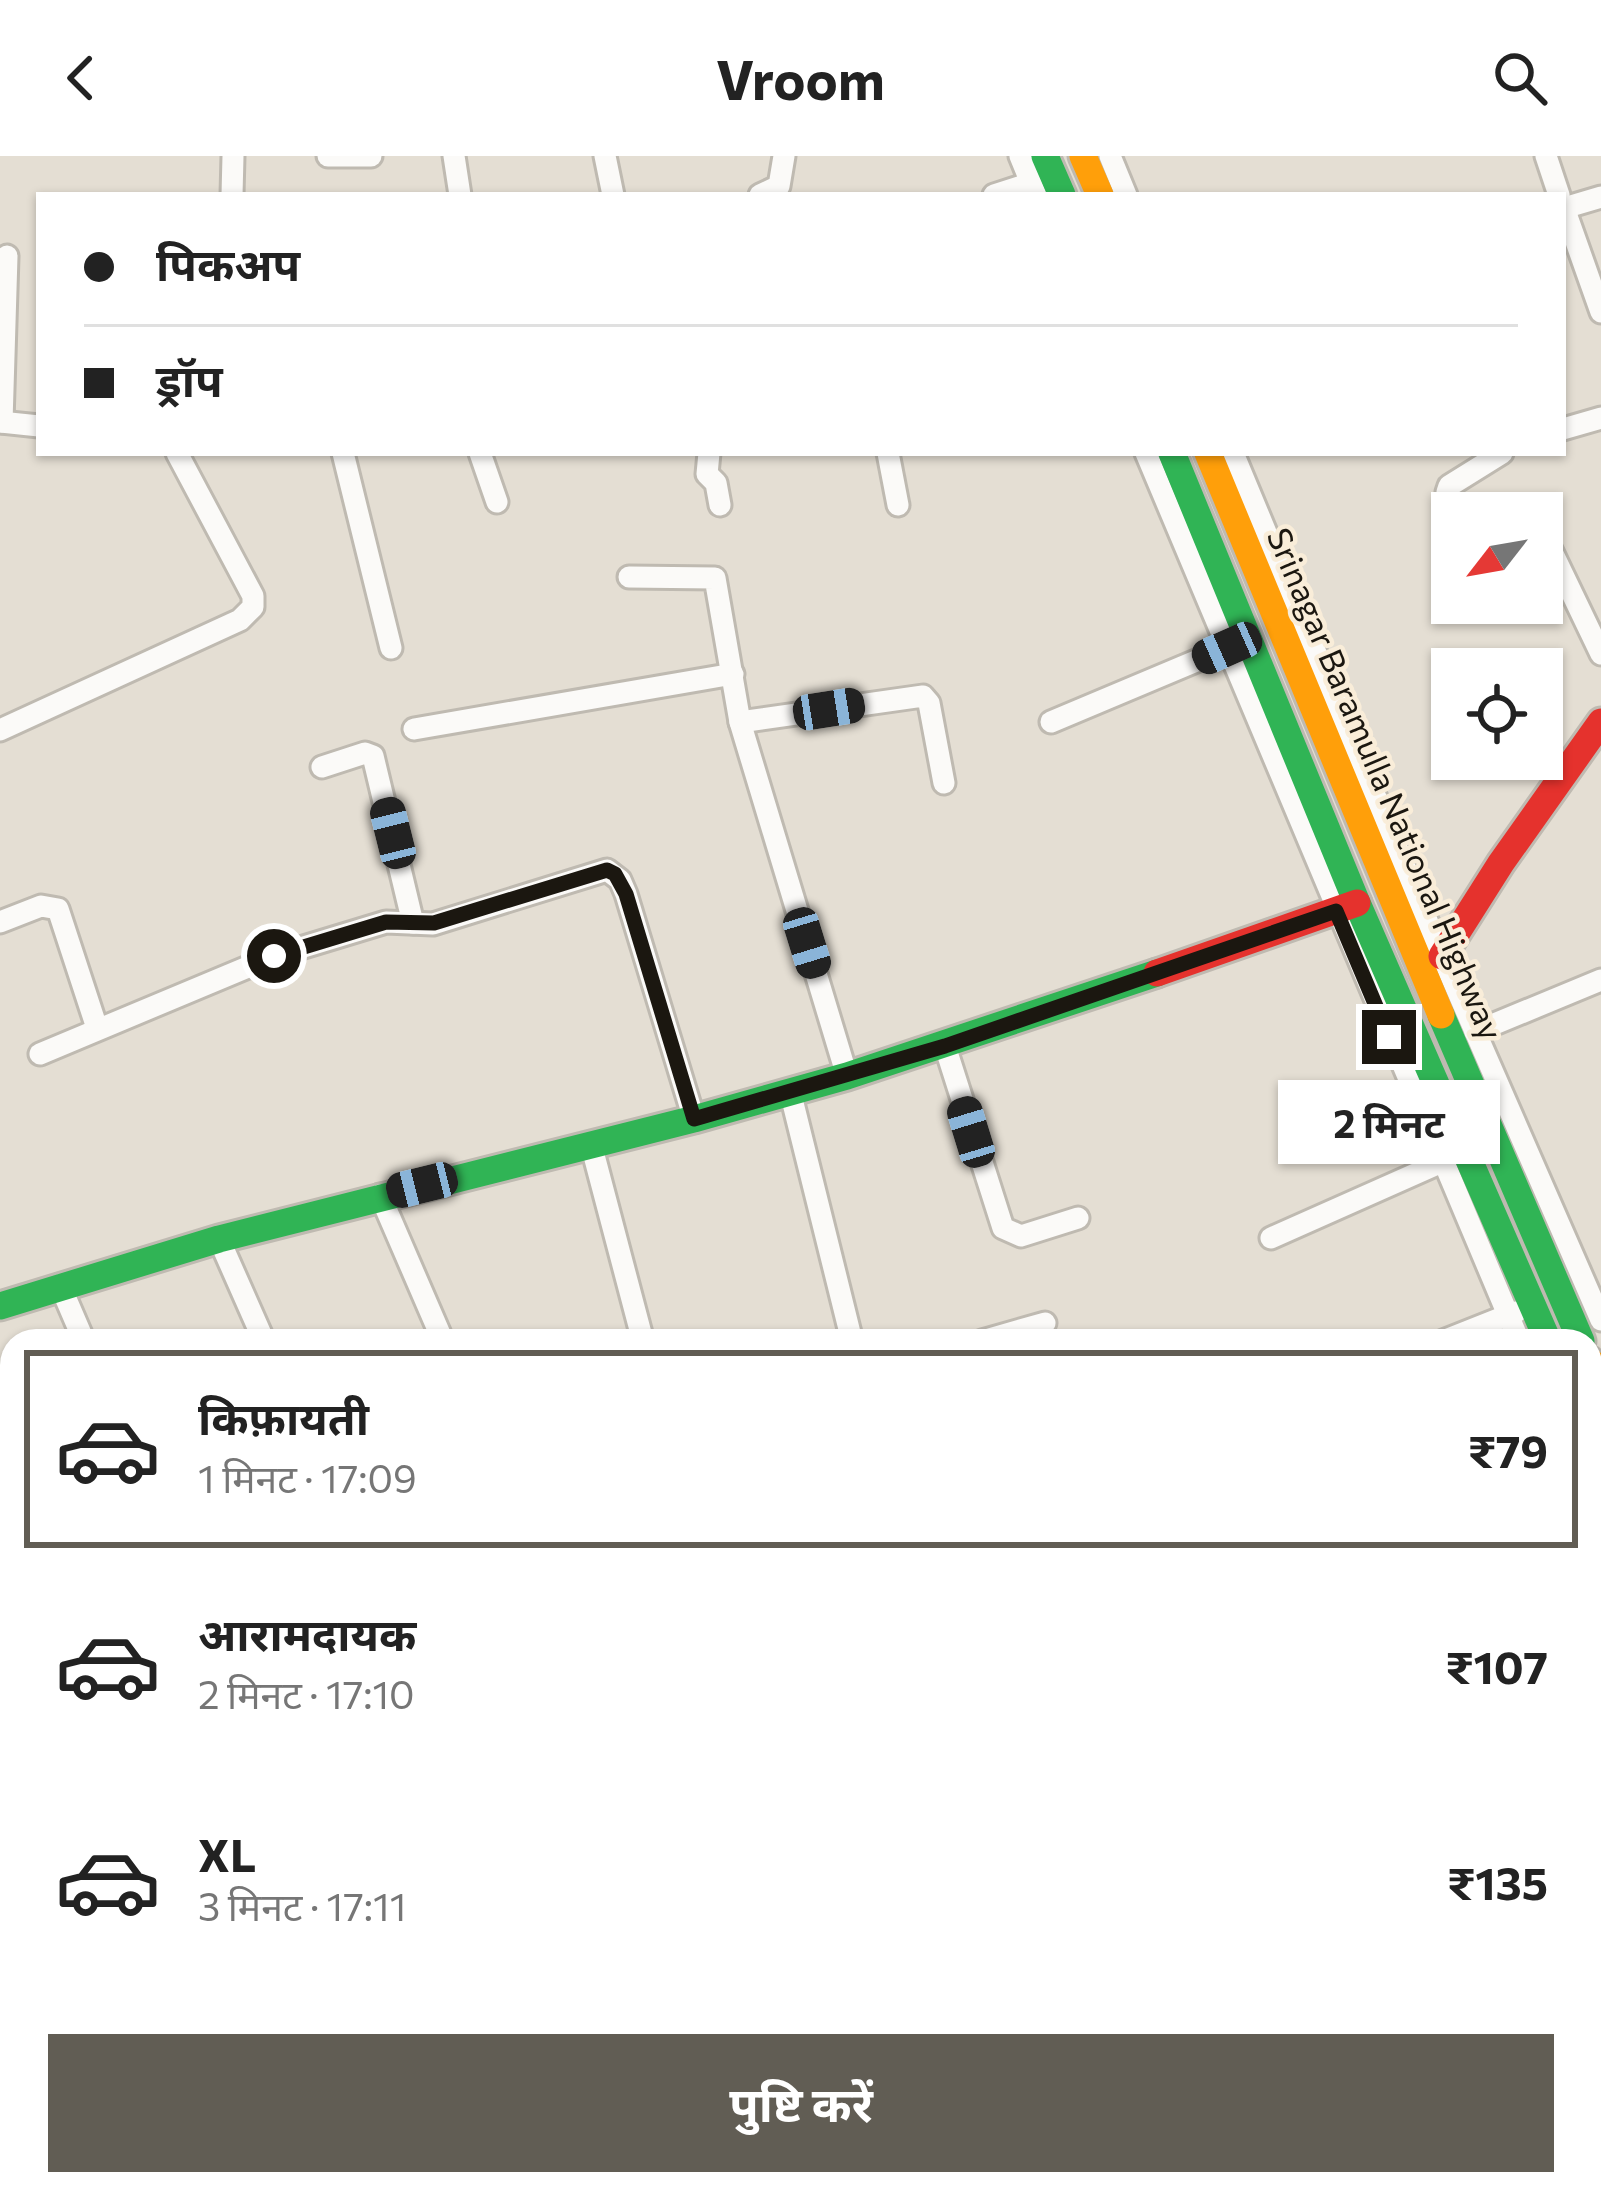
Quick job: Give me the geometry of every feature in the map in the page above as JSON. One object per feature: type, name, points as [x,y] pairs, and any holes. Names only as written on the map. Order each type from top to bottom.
[{"type":"main road","points":[[1045,156],[1062,192]]},
{"type":"main road","points":[[1083,156],[1099,192]]},
{"type":"main road","points":[[1173,456],[1347,907],[1520,1311],[1537,1329]]},
{"type":"main road","name":"Srinagar Baramulla National Highway","points":[[1209,456],[1302,650],[1577,1329]]},
{"type":"main road","points":[[1442,956],[1601,722]]},
{"type":"main road","points":[[0,1306],[218,1238],[847,1076],[1347,907]]},
{"type":"street","points":[[232,192],[233,156]]},
{"type":"street","points":[[328,156],[371,156]]},
{"type":"street","points":[[454,156],[460,192]]},
{"type":"street","points":[[604,156],[612,192]]},
{"type":"street","points":[[766,192],[779,186],[784,156]]},
{"type":"street","points":[[1020,156],[1033,189]]},
{"type":"street","points":[[1110,156],[1125,192]]},
{"type":"street","points":[[1546,156],[1558,192]]},
{"type":"street","points":[[1566,206],[1601,197]]},
{"type":"street","points":[[1566,213],[1593,267],[1601,312]]},
{"type":"street","points":[[8,256],[1,422],[36,426]]},
{"type":"street","points":[[1566,428],[1601,418]]},
{"type":"street","points":[[0,730],[240,620],[253,608],[253,596],[179,456]]},
{"type":"street","points":[[344,456],[391,648]]},
{"type":"street","points":[[481,456],[497,502]]},
{"type":"street","points":[[710,456],[707,474],[716,483],[720,505]]},
{"type":"street","points":[[889,456],[898,505]]},
{"type":"street","points":[[1147,456],[1227,648],[1347,907],[1442,1162],[1520,1311],[1519,1329]]},
{"type":"street","points":[[1235,456],[1302,650],[1594,1287],[1601,1320]]},
{"type":"street","points":[[1447,492],[1451,483],[1497,456]]},
{"type":"street","points":[[1563,574],[1601,654]]},
{"type":"street","points":[[629,578],[715,578],[740,722],[847,1076]]},
{"type":"street","points":[[1051,722],[1227,648]]},
{"type":"street","points":[[414,729],[733,674]]},
{"type":"street","points":[[740,722],[920,695],[929,703],[944,783]]},
{"type":"street","points":[[322,767],[365,753],[375,760],[413,923]]},
{"type":"street","points":[[40,1054],[274,956],[386,922],[434,923],[598,870],[615,874],[626,894],[694,1119]]},
{"type":"street","points":[[0,922],[40,906],[58,909],[97,1028]]},
{"type":"street","points":[[1475,1032],[1601,980]]},
{"type":"street","points":[[945,1046],[1003,1228],[1021,1236],[1078,1218]]},
{"type":"street","points":[[790,1091],[849,1329]]},
{"type":"street","points":[[591,1144],[641,1329]]},
{"type":"street","points":[[1271,1238],[1442,1162]]},
{"type":"street","points":[[380,1196],[437,1329]]},
{"type":"street","points":[[218,1238],[259,1329]]},
{"type":"street","points":[[60,1285],[79,1329]]},
{"type":"street","points":[[1474,1329],[1520,1311]]},
{"type":"street","points":[[1024,1329],[1045,1323]]},
{"type":"traffic: fast","points":[[1045,156],[1061,192]]},
{"type":"traffic: fast","points":[[1173,456],[1357,903],[1543,1329]]},
{"type":"traffic: fast","points":[[0,1306],[219,1239],[847,1076],[1157,973]]},
{"type":"traffic: fast","points":[[1441,1015],[1576,1329]]},
{"type":"traffic: slow","points":[[1083,156],[1099,192]]},
{"type":"traffic: slow","points":[[1209,456],[1441,1015]]},
{"type":"traffic: jam","points":[[1442,956],[1601,722]]},
{"type":"traffic: jam","points":[[1157,973],[1357,903]]},
{"type":"route","points":[[274,956],[386,922],[434,923],[607,870],[620,880],[626,894],[694,1119],[945,1046],[1336,911],[1389,1037]]}]
